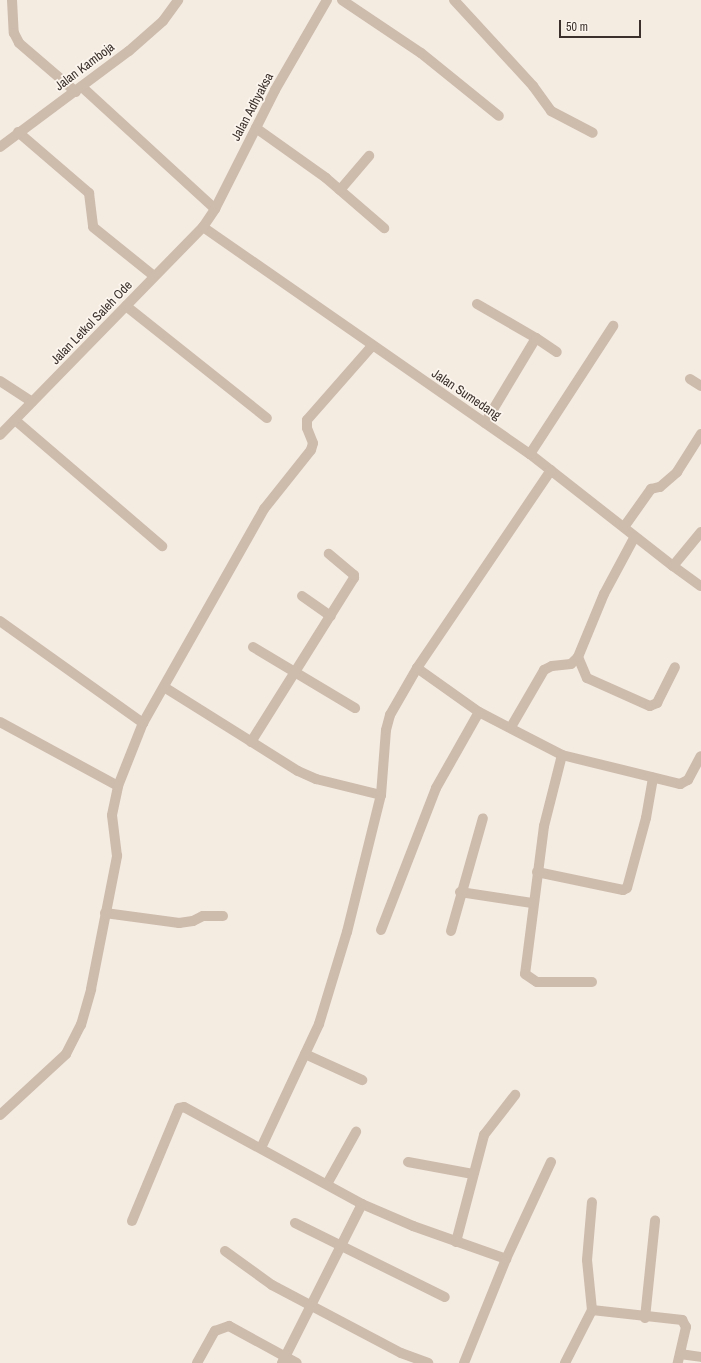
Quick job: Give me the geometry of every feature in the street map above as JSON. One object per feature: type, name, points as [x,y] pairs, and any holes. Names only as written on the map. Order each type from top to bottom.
[{"type":"street","points":[[12,0],[14,34],[19,43],[79,89],[215,209]]},
{"type":"street","name":"Jalan Kamboja","points":[[0,147],[18,132],[79,89],[163,21],[178,0]]},
{"type":"street","name":"Jalan Adhyaksa","points":[[203,227],[215,209],[256,128],[327,0]]},
{"type":"street","points":[[342,0],[421,53],[499,116]]},
{"type":"street","points":[[454,0],[533,86],[551,111],[593,134]]},
{"type":"street","points":[[256,128],[340,190],[384,228]]},
{"type":"street","points":[[18,132],[89,193],[93,227],[154,276]]},
{"type":"street","points":[[340,190],[369,156]]},
{"type":"street","name":"Jalan Letkol Saleh Ode","points":[[0,435],[203,227]]},
{"type":"street","name":"Jalan Sumedang","points":[[203,227],[372,346],[530,454],[624,527],[634,538],[701,586]]},
{"type":"street","points":[[477,304],[536,338],[557,352]]},
{"type":"street","points":[[126,306],[267,418]]},
{"type":"street","points":[[530,454],[614,326]]},
{"type":"street","points":[[485,424],[536,338]]},
{"type":"street","points":[[0,1116],[66,1054],[76,1037],[91,989],[117,856],[117,844],[111,823],[118,786],[143,723],[264,509],[311,450],[313,443],[307,428],[308,420],[372,346]]},
{"type":"street","points":[[690,380],[701,386]]},
{"type":"street","points":[[0,381],[32,402]]},
{"type":"street","points":[[15,420],[162,546]]},
{"type":"street","points":[[624,527],[651,489],[660,487],[677,472],[701,434]]},
{"type":"street","points":[[261,1148],[319,1024],[344,939],[381,795],[387,722],[417,668],[551,470]]},
{"type":"street","points":[[673,566],[701,532]]},
{"type":"street","points":[[511,727],[544,670],[552,666],[571,664],[578,657],[604,594],[634,538]]},
{"type":"street","points":[[251,742],[354,578],[354,575],[329,554]]},
{"type":"street","points":[[302,596],[331,616]]},
{"type":"street","points":[[0,621],[143,723]]},
{"type":"street","points":[[253,647],[295,670],[355,708]]},
{"type":"street","points":[[578,657],[587,678],[650,706],[658,703],[675,667]]},
{"type":"street","points":[[417,668],[479,712],[511,727],[562,755],[675,784],[685,783],[701,756]]},
{"type":"street","points":[[164,687],[298,771],[316,779],[381,795]]},
{"type":"street","points":[[381,930],[436,788],[479,712]]},
{"type":"street","points":[[0,722],[118,786]]},
{"type":"street","points":[[562,755],[544,826],[532,903],[525,974],[537,982],[592,982]]},
{"type":"street","points":[[537,872],[623,890],[627,888],[646,818],[653,778]]},
{"type":"street","points":[[450,930],[483,818]]},
{"type":"street","points":[[460,892],[532,903]]},
{"type":"street","points":[[105,913],[179,922],[193,921],[203,916],[223,916]]},
{"type":"street","points":[[305,1054],[362,1080]]},
{"type":"street","points":[[456,1242],[484,1135],[515,1095]]},
{"type":"street","points":[[132,1221],[178,1108],[190,1108],[362,1204],[456,1242],[506,1259]]},
{"type":"street","points":[[328,1184],[356,1132]]},
{"type":"street","points":[[408,1162],[473,1174]]},
{"type":"street","points":[[464,1363],[506,1259],[551,1162]]},
{"type":"street","points":[[565,1363],[592,1310],[587,1260],[592,1202]]},
{"type":"street","points":[[284,1360],[362,1204]]},
{"type":"street","points":[[645,1318],[655,1221]]},
{"type":"street","points":[[295,1223],[445,1297]]},
{"type":"street","points":[[225,1251],[272,1285],[401,1353],[428,1363]]},
{"type":"street","points":[[592,1310],[684,1322],[686,1327],[679,1359],[701,1357]]},
{"type":"street","points":[[197,1363],[215,1331],[223,1327],[241,1332],[284,1360],[297,1363]]}]
